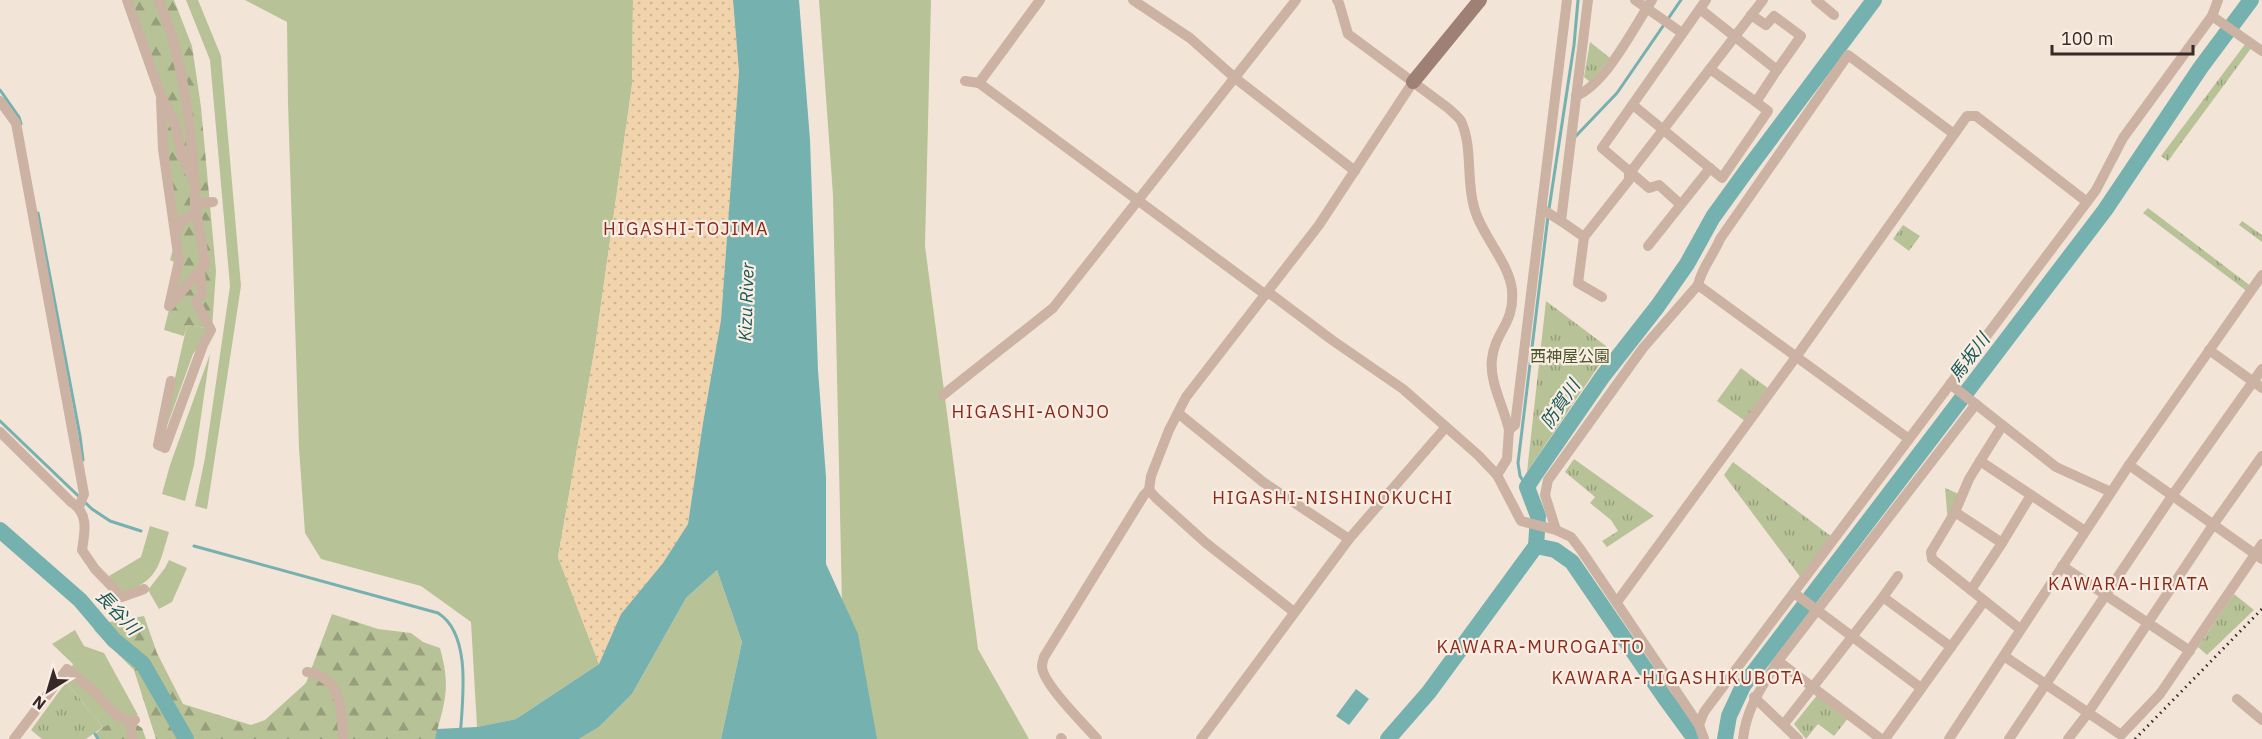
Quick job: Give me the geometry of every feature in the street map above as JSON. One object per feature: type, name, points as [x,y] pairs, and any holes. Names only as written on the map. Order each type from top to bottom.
[{"type":"street","points":[[127,0],[161,96],[174,121],[182,156],[195,184]]},
{"type":"street","points":[[158,0],[177,51],[193,157],[196,208],[205,264],[169,306],[179,261],[174,241],[175,234],[181,220],[196,208],[213,202]]},
{"type":"street","points":[[979,83],[1040,0]]},
{"type":"street","points":[[1132,0],[1190,38],[1235,78],[1355,171]]},
{"type":"street","points":[[943,395],[1053,308],[1296,0]]},
{"type":"street","points":[[1337,0],[1340,3],[1348,34],[1460,120],[1466,142],[1474,208],[1512,287],[1512,308],[1491,360],[1492,374],[1509,430],[1507,459],[1497,476]]},
{"type":"street","points":[[1097,739],[1066,706],[1048,681],[1042,667],[1044,657],[1149,490],[1151,476],[1186,397],[1319,225],[1413,82],[1480,0]]},
{"type":"street","points":[[1509,430],[1515,425],[1567,0]]},
{"type":"street","points":[[1561,221],[1588,0]]},
{"type":"street","points":[[1635,0],[1649,4],[1682,33]]},
{"type":"street","points":[[1602,297],[1578,283],[1584,237],[1629,180],[1630,172],[1762,0]]},
{"type":"street","points":[[1816,0],[1834,15]]},
{"type":"street","points":[[1699,725],[1704,712],[1797,595],[1909,439],[1952,385],[2096,190],[2123,138],[2212,15],[2218,0]]},
{"type":"street","points":[[1576,96],[1585,92],[1612,63],[1649,4]]},
{"type":"street","points":[[1680,204],[1659,185],[1649,188],[1602,148],[1682,33],[1703,5],[1735,36],[1777,70]]},
{"type":"street","points":[[1751,15],[1766,25],[1774,16],[1801,36],[1756,102]]},
{"type":"street","points":[[2212,15],[2262,51]]},
{"type":"street","points":[[1552,529],[1545,495],[1548,480],[1643,348],[1698,285],[1699,278],[1720,239],[1848,55],[1954,134]]},
{"type":"street","points":[[1633,105],[1722,178],[1768,111],[1710,69]]},
{"type":"street","points":[[964,81],[979,83],[1138,202],[1403,389],[1497,476],[1521,521],[1552,529],[1571,537],[1699,725],[1704,739]]},
{"type":"street","points":[[161,96],[163,149],[175,234]]},
{"type":"street","points":[[0,101],[16,123],[84,495],[79,507]]},
{"type":"street","points":[[1617,602],[1796,357],[1966,116],[1976,116],[2087,202]]},
{"type":"street","points":[[1648,246],[1710,168]]},
{"type":"street","points":[[1542,209],[1584,237]]},
{"type":"street","points":[[171,381],[158,445],[165,448],[203,345],[211,330],[196,302],[202,294],[200,270]]},
{"type":"street","points":[[1949,739],[2129,465],[2262,275]]},
{"type":"street","points":[[1698,285],[1909,439]]},
{"type":"street","points":[[2209,351],[2257,385]]},
{"type":"street","points":[[2009,739],[2172,495],[2257,385],[2262,369]]},
{"type":"street","points":[[1952,385],[2056,467],[2111,492]]},
{"type":"street","points":[[1743,739],[1744,725],[1754,698],[1814,608],[1973,401]]},
{"type":"street","points":[[1178,413],[1263,482],[1349,540]]},
{"type":"street","points":[[2002,426],[1969,479],[1955,512],[1931,552],[1932,559],[2020,629]]},
{"type":"street","points":[[1201,739],[1349,540],[1446,427]]},
{"type":"street","points":[[0,432],[71,502],[79,507],[86,525],[82,549],[95,568],[122,597],[144,590]]},
{"type":"street","points":[[2068,739],[2262,456]]},
{"type":"street","points":[[1980,461],[2085,531]]},
{"type":"street","points":[[2129,465],[2258,557]]},
{"type":"street","points":[[1149,490],[1206,543],[1294,612]]},
{"type":"street","points":[[1971,590],[2031,495]]},
{"type":"street","points":[[1955,512],[2002,543]]},
{"type":"street","points":[[2004,656],[2121,735],[2160,694],[2258,557],[2262,544]]},
{"type":"street","points":[[2062,566],[2190,651]]},
{"type":"street","points":[[1784,724],[1898,576]]},
{"type":"street","points":[[1797,595],[1921,688]]},
{"type":"street","points":[[1882,597],[1951,647]]},
{"type":"street","points":[[1778,661],[1883,739],[1984,601]]},
{"type":"street","points":[[14,739],[67,669],[94,691],[116,714],[132,721],[132,739]]},
{"type":"street","points":[[307,672],[320,674],[336,691],[342,718],[343,739]]},
{"type":"street","points":[[1754,698],[1798,739]]},
{"type":"street","points":[[2236,699],[2262,720]]},
{"type":"green space","points":[[128,0],[174,0],[192,46],[201,107],[216,271],[212,329],[187,325],[184,336],[164,330],[180,265],[170,260],[177,235],[165,149],[164,98]]},
{"type":"green space","points":[[186,0],[198,0],[221,56],[241,286],[207,509],[195,506],[205,458],[230,286],[210,60]]},
{"type":"green space","points":[[245,0],[633,0],[632,85],[595,347],[558,557],[599,664],[516,719],[477,727],[471,622],[421,586],[321,559],[305,533],[299,448],[287,22]]},
{"type":"green space","points":[[819,0],[931,0],[925,246],[978,649],[1029,739],[845,739],[833,195]]},
{"type":"green space","points":[[1590,42],[1610,58],[1590,82],[1584,77]]},
{"type":"green space","points":[[2246,43],[2252,47],[2168,161],[2161,156]]},
{"type":"green space","points":[[2148,208],[2252,287],[2248,292],[2143,213]]},
{"type":"green space","points":[[2242,221],[2262,235],[2262,242],[2239,225]]},
{"type":"green space","points":[[1903,225],[1920,236],[1909,251],[1893,239]]},
{"type":"green space","name":"西神屋公園","points":[[1546,301],[1610,349],[1527,472]]},
{"type":"green space","points":[[187,325],[212,329],[193,354],[159,448]]},
{"type":"green space","points":[[210,354],[194,465],[185,501],[162,494],[170,465]]},
{"type":"green space","points":[[1741,368],[1769,389],[1745,421],[1717,401]]},
{"type":"green space","points":[[1574,459],[1654,516],[1607,547],[1602,541],[1618,531],[1611,520],[1590,503],[1595,497],[1565,472]]},
{"type":"green space","points":[[1733,462],[1832,537],[1801,578],[1724,475]]},
{"type":"green space","points":[[1945,488],[1961,495],[1948,523]]},
{"type":"green space","points":[[150,526],[169,532],[159,563],[150,578],[121,592],[109,576],[141,557]]},
{"type":"green space","points":[[169,560],[187,568],[172,602],[159,609],[148,590]]},
{"type":"green space","points":[[717,570],[742,642],[721,739],[579,739],[599,727],[632,694],[686,598]]},
{"type":"green space","points":[[2234,594],[2254,610],[2207,655],[2198,647]]},
{"type":"green space","points":[[332,614],[378,629],[411,633],[423,642],[440,648],[446,684],[442,714],[435,739],[156,739],[134,670],[94,630],[98,624],[144,616],[157,653],[183,704],[251,725],[265,720],[306,683]]},
{"type":"green space","points":[[75,630],[84,646],[104,653],[138,715],[103,727],[66,682],[73,664],[52,644]]},
{"type":"green space","points":[[66,682],[103,727],[86,739],[42,739],[31,730]]},
{"type":"green space","points":[[1818,694],[1849,717],[1834,736],[1818,724],[1806,739],[1794,724]]},
{"type":"green space","points":[[126,718],[142,728],[146,739],[98,739],[95,734],[103,727]]},
{"type":"sand","points":[[633,0],[733,0],[739,72],[721,320],[688,524],[663,563],[621,614],[599,664],[558,557],[595,347],[632,85]]},
{"type":"water","name":"Kizu River","points":[[733,0],[799,0],[810,140],[818,370],[826,477],[826,564],[858,634],[877,739],[721,739],[742,642],[717,570],[686,598],[632,694],[599,727],[579,739],[435,739],[437,729],[477,727],[516,719],[599,664],[621,614],[663,563],[688,524],[721,320],[739,72]]},
{"type":"water","points":[[1356,689],[1369,699],[1349,725],[1336,716]]},
{"type":"waterway","points":[[1549,209],[1574,45],[1578,0]]},
{"type":"waterway","points":[[1574,138],[1617,93],[1681,0]]},
{"type":"waterway","name":"防賀川","points":[[1536,546],[1538,516],[1527,487],[1603,376],[1657,307],[1687,264],[1713,217],[1874,0]]},
{"type":"waterway","name":"馬坂川","points":[[1725,739],[1729,716],[1743,686],[2105,210],[2201,67],[2251,0]]},
{"type":"waterway","points":[[0,90],[19,117],[21,124]]},
{"type":"waterway","points":[[38,213],[83,460]]},
{"type":"waterway","points":[[1527,487],[1520,476],[1518,463],[1548,216]]},
{"type":"waterway","points":[[0,421],[92,509],[110,521],[141,531]]},
{"type":"waterway","name":"長谷川","points":[[0,530],[80,600],[114,640],[143,664],[186,739]]},
{"type":"waterway","points":[[194,546],[438,613],[449,623],[461,653],[463,689],[460,739]]},
{"type":"waterway","name":"防賀川","points":[[1536,546],[1555,550],[1572,562],[1695,739]]},
{"type":"waterway","points":[[1388,739],[1429,692],[1536,546]]},
{"type":"waterway","points":[[95,734],[98,739]]},
{"type":"railway","points":[[2135,739],[2262,609]]},
{"type":"district","name":"HIGASHI-TOJIMA","points":[[686,228]]},
{"type":"district","name":"HIGASHI-AONJO","points":[[1031,411]]},
{"type":"district","name":"HIGASHI-NISHINOKUCHI","points":[[1333,497]]},
{"type":"district","name":"KAWARA-HIRATA","points":[[2129,583]]},
{"type":"district","name":"KAWARA-MUROGAITO","points":[[1541,646]]},
{"type":"district","name":"KAWARA-HIGASHIKUBOTA","points":[[1678,677]]}]
